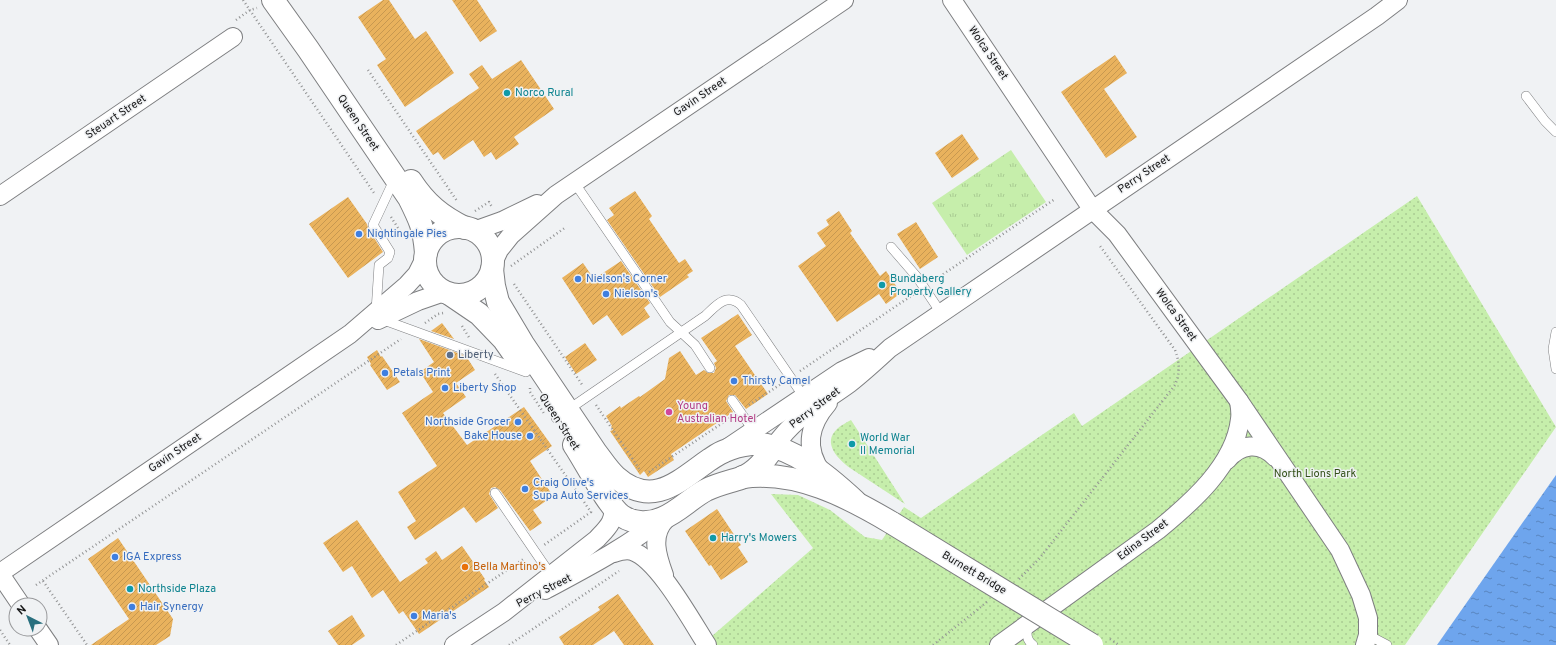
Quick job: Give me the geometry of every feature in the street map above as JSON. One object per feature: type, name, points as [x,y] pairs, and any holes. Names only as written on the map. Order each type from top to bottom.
[{"type":"main road","name":"Queen Street","points":[[290,0],[418,192],[435,210],[446,218],[471,224]]},
{"type":"main road","name":"Queen Street","points":[[265,4],[308,49],[409,198],[420,220],[424,234],[425,257]]},
{"type":"main road","points":[[471,224],[488,244],[498,266],[484,283],[472,293],[447,300],[429,279],[426,270],[425,257],[433,240],[445,230],[471,224]]},
{"type":"main road","name":"Queen Street","points":[[498,266],[494,286],[498,302],[524,344],[613,506],[622,516],[637,522],[654,521],[674,511]]},
{"type":"main road","name":"Queen Street","points":[[447,300],[477,312],[490,325],[504,340],[526,372],[608,468],[623,482],[647,492],[664,490],[671,486]]},
{"type":"main road","name":"Burnett Bridge","points":[[724,451],[752,444],[774,447],[789,453],[822,473],[834,481],[855,501]]},
{"type":"main road","name":"Perry Street","points":[[674,511],[715,485],[742,478],[761,464],[774,447]]},
{"type":"main road","name":"Perry Street","points":[[671,486],[724,451]]},
{"type":"main road","name":"Burnett Bridge","points":[[742,478],[770,475],[796,479],[855,501],[892,522],[1092,645]]},
{"type":"main road","points":[[671,486],[667,490],[666,496],[669,503],[674,506],[674,511]]},
{"type":"street","name":"Gavin Street","points":[[498,266],[499,250],[512,235],[556,195],[844,0]]},
{"type":"street","name":"Wolca Street","points":[[952,0],[1092,209],[1117,234],[1239,401],[1340,550],[1352,573],[1368,618],[1367,640]]},
{"type":"street","name":"Perry Street","points":[[774,447],[785,432],[797,420],[851,382],[890,348],[1377,16],[1398,0]]},
{"type":"street","name":"Steuart Street","points":[[0,196],[233,37]]},
{"type":"street","name":"Gavin Street","points":[[471,224],[502,221],[556,195]]},
{"type":"street","name":"Gavin Street","points":[[378,316],[417,274],[425,257]]},
{"type":"street","name":"Gavin Street","points":[[0,574],[378,316],[418,301],[447,300]]},
{"type":"street","name":"Perry Street","points":[[724,451],[752,430],[842,371],[890,348]]},
{"type":"street","points":[[822,473],[813,458],[811,443],[812,430],[821,411],[851,382]]},
{"type":"street","name":"Edina Street","points":[[1002,645],[1182,511],[1203,489],[1222,465],[1232,448],[1239,430],[1241,417],[1239,401]]},
{"type":"street","points":[[1222,465],[1232,454],[1248,446],[1264,448],[1282,465]]},
{"type":"street","name":"Perry Street","points":[[454,645],[554,579],[607,528],[614,514],[613,506]]},
{"type":"street","name":"Perry Street","points":[[554,579],[594,565],[614,553],[674,511]]},
{"type":"street","points":[[668,585],[659,561],[656,539],[660,526],[674,511]]},
{"type":"street","points":[[614,553],[628,550],[640,555],[653,566],[668,585],[707,645]]},
{"type":"street","points":[[0,574],[16,597]]},
{"type":"lane","points":[[1526,96],[1556,133]]},
{"type":"lane","points":[[395,178],[373,225],[390,250],[390,254],[379,265],[378,316],[526,372]]},
{"type":"lane","points":[[574,182],[670,322],[695,345],[710,368]]},
{"type":"lane","points":[[891,247],[917,277],[941,313]]},
{"type":"lane","points":[[562,414],[705,316],[719,302],[727,300],[735,301],[741,306],[804,397]]},
{"type":"lane","points":[[1556,332],[1553,349],[1556,369]]},
{"type":"lane","points":[[732,400],[752,430]]},
{"type":"lane","points":[[495,493],[554,579]]},
{"type":"lane","points":[[1033,645],[1028,639],[1027,629],[1038,617]]},
{"type":"lane","points":[[1367,640],[1387,645]]},
{"type":"path","points":[[243,0],[402,233]]},
{"type":"path","points":[[233,37],[236,19],[250,10],[265,4]]},
{"type":"path","points":[[368,70],[461,206]]},
{"type":"path","points":[[647,474],[1055,198]]},
{"type":"path","points":[[471,224],[489,202],[493,208]]},
{"type":"path","points":[[498,266],[566,227]]},
{"type":"path","points":[[1017,581],[1039,559],[1175,385],[1178,377],[1179,360],[1175,350],[1100,246]]},
{"type":"path","points":[[513,282],[643,474]]},
{"type":"path","points":[[36,585],[438,314],[447,300]]},
{"type":"path","points":[[396,645],[591,512],[458,321]]},
{"type":"path","points":[[764,395],[768,400]]},
{"type":"path","points":[[509,645],[619,571]]},
{"type":"path","points":[[43,581],[87,645]]},
{"type":"path","points":[[933,645],[991,599]]},
{"type":"path","points":[[0,630],[10,645]]},
{"type":"green space","points":[[1011,150],[1046,202],[967,255],[932,203]]},
{"type":"green space","name":"North Lions Park","points":[[1417,196],[1556,427],[1405,645],[706,645],[704,643],[813,548],[771,494],[798,495],[830,510],[865,537],[882,540],[904,507],[921,518],[1074,413],[1082,426]]},
{"type":"green space","points":[[851,420],[905,504],[850,468],[833,450],[831,440],[833,434],[842,425]]},
{"type":"water","points":[[1556,475],[1556,645],[1437,645]]},
{"type":"building","points":[[383,0],[389,0],[415,39],[426,31],[454,73],[405,107],[377,65],[386,59],[358,17]]},
{"type":"building","points":[[452,0],[477,0],[497,31],[480,42]]},
{"type":"building","points":[[1115,55],[1127,73],[1104,89],[1137,137],[1106,158],[1061,92]]},
{"type":"building","name":"Norco Rural","points":[[521,60],[554,109],[514,137],[519,144],[496,160],[491,152],[484,157],[473,140],[444,160],[438,152],[433,155],[416,131],[479,88],[469,74],[482,65],[492,79]]},
{"type":"building","points":[[962,134],[979,159],[952,178],[935,153]]},
{"type":"building","points":[[635,191],[652,216],[649,219],[679,263],[685,259],[693,271],[687,275],[689,277],[660,297],[607,220],[614,215],[609,208]]},
{"type":"building","points":[[348,197],[367,224],[383,252],[348,278],[309,224]]},
{"type":"building","points":[[839,211],[852,231],[850,233],[880,276],[886,271],[901,293],[886,304],[879,294],[837,322],[798,266],[826,246],[817,233],[829,225],[826,220]]},
{"type":"building","points":[[916,222],[938,257],[920,269],[897,234]]},
{"type":"building","points":[[621,261],[650,303],[644,308],[650,317],[622,336],[607,315],[593,325],[562,278],[583,263],[594,279]]},
{"type":"building","name":"Young Australian Hotel","points":[[738,314],[752,335],[735,346],[768,394],[746,409],[735,395],[729,395],[726,401],[733,412],[671,454],[674,460],[648,477],[644,471],[640,475],[610,431],[613,430],[611,427],[612,426],[606,416],[620,406],[621,408],[639,396],[640,397],[665,379],[669,358],[680,351],[696,375],[704,370],[708,373],[714,373],[716,368],[714,363],[717,361],[701,338]]},
{"type":"building","points":[[442,323],[454,339],[431,331]]},
{"type":"building","points":[[419,339],[466,356],[475,370],[456,383],[466,397],[443,413],[467,445],[524,407],[552,446],[530,461],[553,496],[533,510],[542,523],[530,531],[500,490],[495,487],[491,488],[489,494],[498,508],[476,523],[464,507],[415,540],[407,527],[416,521],[398,492],[437,466],[402,413],[433,392],[420,372],[434,362]]},
{"type":"building","points":[[585,343],[597,360],[576,374],[565,357]]},
{"type":"building","name":"Petals Print","points":[[377,350],[400,382],[387,390],[370,365],[371,364],[367,357]]},
{"type":"building","name":"Harry's Mowers","points":[[717,509],[741,545],[738,547],[748,562],[721,580],[711,565],[709,566],[685,531]]},
{"type":"building","points":[[357,520],[400,582],[428,563],[425,559],[436,551],[442,560],[462,546],[489,587],[419,634],[403,611],[399,614],[383,590],[372,598],[352,566],[343,572],[323,543]]},
{"type":"building","name":"Northside Plaza","points":[[118,538],[173,619],[170,636],[156,645],[91,645],[129,619],[88,559]]},
{"type":"building","points":[[618,594],[654,645],[624,645],[614,631],[593,645],[564,645],[559,637],[600,610],[598,607]]},
{"type":"building","points":[[352,615],[365,636],[352,645],[338,645],[328,631]]},
{"type":"place","name":"Norco Rural","points":[[507,93]]},
{"type":"place","name":"Nightingale Pies","points":[[359,234]]},
{"type":"place","name":"Nielson's Corner","points":[[578,279]]},
{"type":"place","name":"Bundaberg Property Gallery","points":[[882,285]]},
{"type":"place","name":"Nielson's","points":[[606,294]]},
{"type":"place","name":"Liberty","points":[[450,355]]},
{"type":"place","name":"Petals Print","points":[[385,373]]},
{"type":"place","name":"Thirsty Camel","points":[[734,381]]},
{"type":"place","name":"Liberty Shop","points":[[445,388]]},
{"type":"place","name":"Young Australian Hotel","points":[[669,412]]},
{"type":"place","name":"Northside Grocer","points":[[518,422]]},
{"type":"place","name":"Bake House","points":[[530,436]]},
{"type":"place","name":"World War II Memorial","points":[[852,444]]},
{"type":"place","name":"Craig Olive's Supa Auto Services","points":[[525,489]]},
{"type":"place","name":"Harry's Mowers","points":[[713,538]]},
{"type":"place","name":"IGA Express","points":[[115,557]]},
{"type":"place","name":"Bella Martino's","points":[[465,567]]},
{"type":"place","name":"Northside Plaza","points":[[130,589]]},
{"type":"place","name":"Hair Synergy","points":[[132,607]]},
{"type":"place","name":"Maria's","points":[[414,616]]}]
